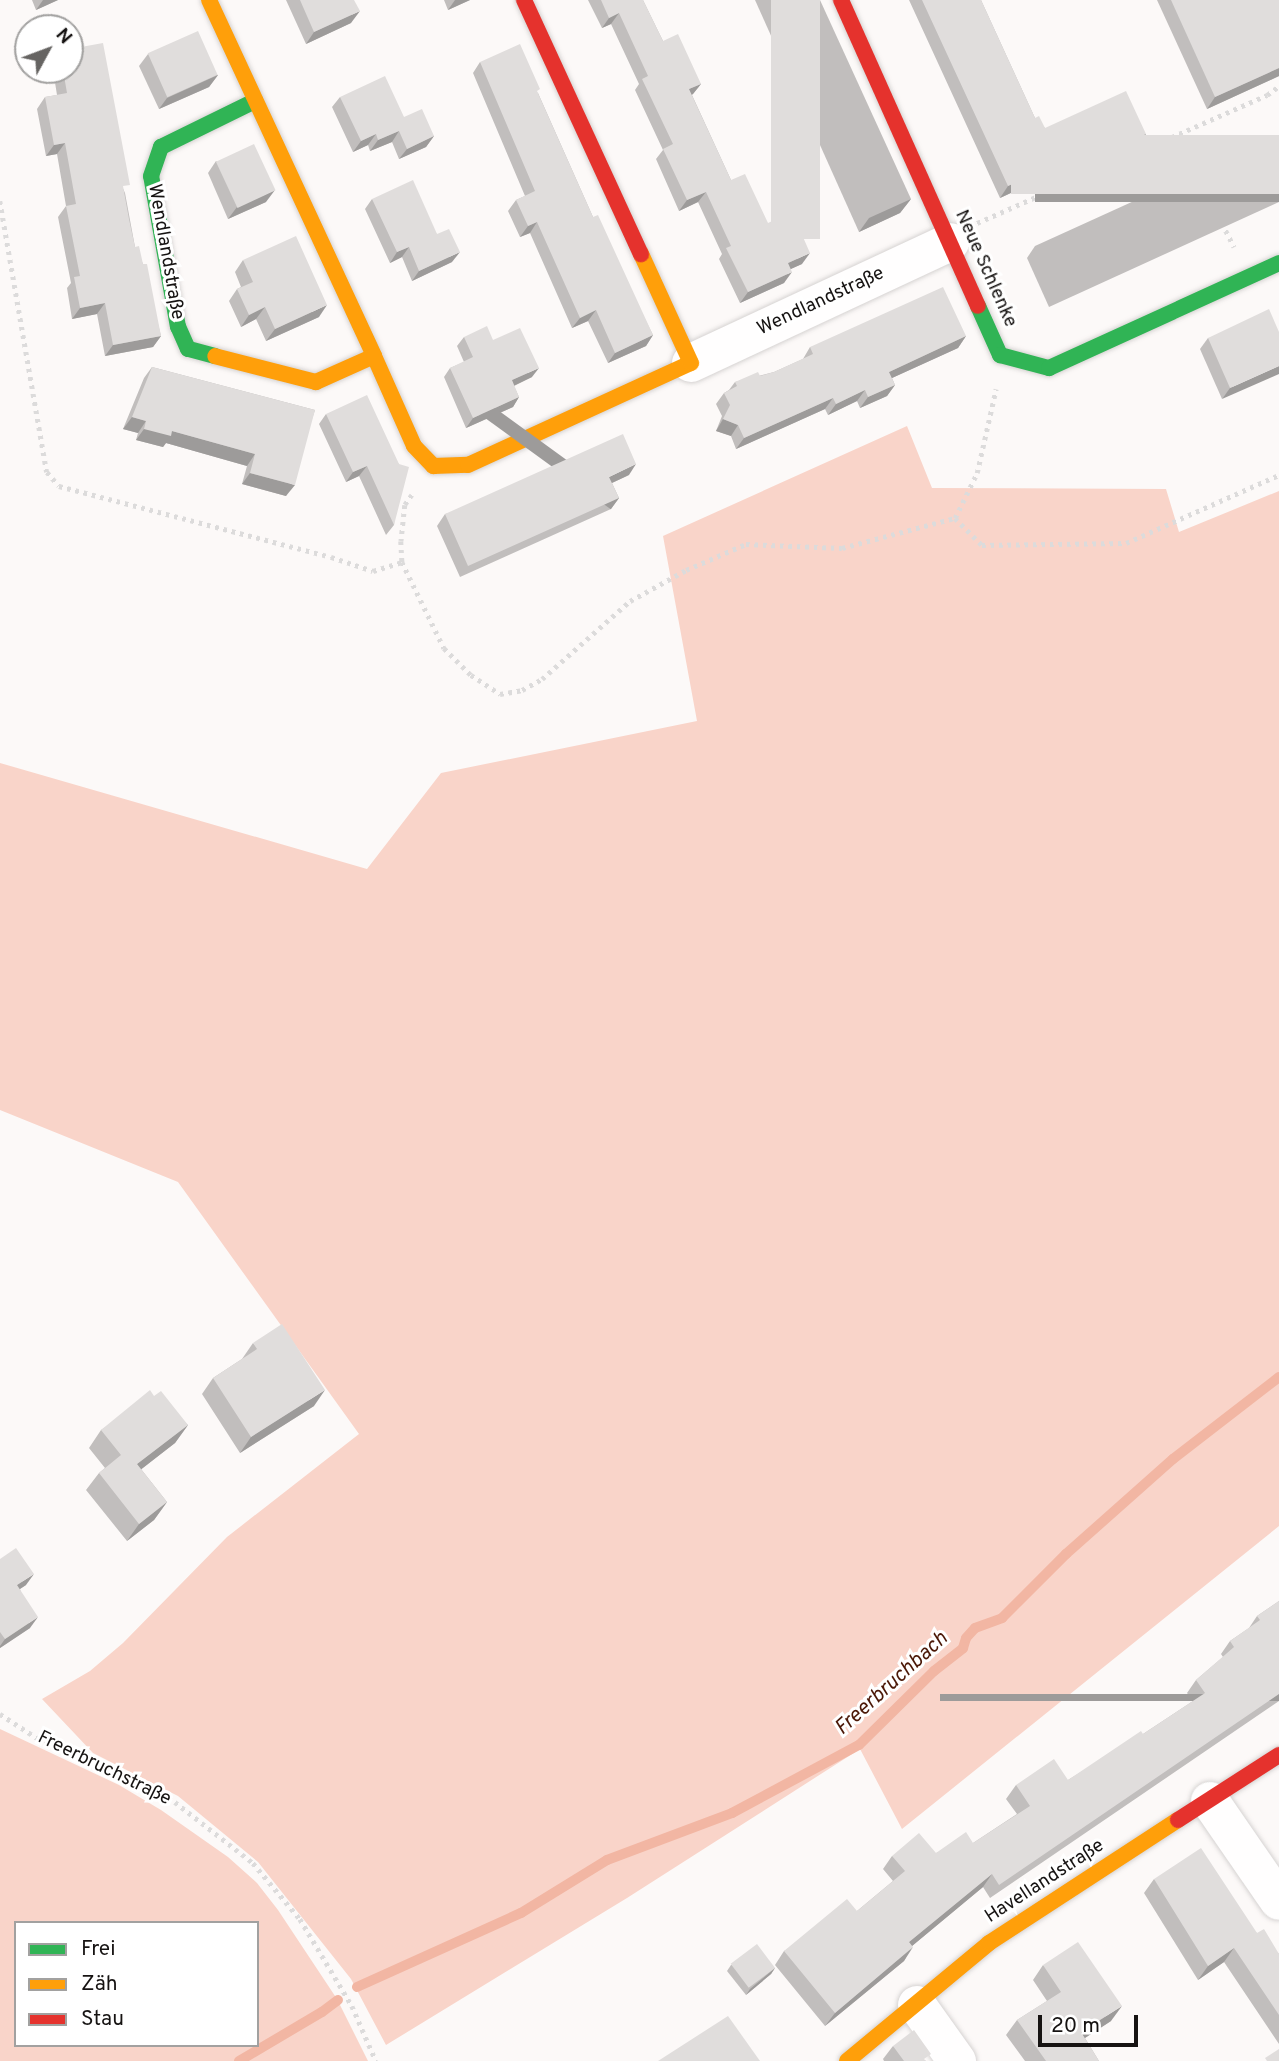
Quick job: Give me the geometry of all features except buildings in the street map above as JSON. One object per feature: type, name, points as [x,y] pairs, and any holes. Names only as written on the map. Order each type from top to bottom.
[{"type":"street","points":[[209,0],[414,446],[433,466]]},
{"type":"street","points":[[524,0],[691,363]]},
{"type":"street","name":"Neue Schlenke","points":[[841,0],[1000,355],[1049,368],[1279,263]]},
{"type":"street","name":"Wendlandstraße","points":[[255,102],[160,147],[151,176],[178,327],[188,349],[316,382],[374,356]]},
{"type":"street","name":"Wendlandstraße","points":[[433,466],[468,465],[691,363],[949,239]]},
{"type":"street","name":"Havellandstraße","points":[[847,2061],[917,2006],[989,1943],[1279,1755]]},
{"type":"street","points":[[1210,1801],[1279,1901]]},
{"type":"street","points":[[917,2006],[957,2061]]},
{"type":"path","points":[[949,239],[1267,95],[1279,86]]},
{"type":"path","points":[[1180,134],[1203,182]]},
{"type":"path","points":[[0,201],[47,472],[59,486],[331,557],[373,571],[402,562]]},
{"type":"path","points":[[1220,218],[1248,278]]},
{"type":"path","points":[[433,466],[405,505],[401,541],[402,562],[432,630],[444,648],[471,675],[500,694],[522,690],[542,679],[630,601],[686,570],[746,544],[842,548],[955,518],[977,473],[997,386],[1000,355]]},
{"type":"path","points":[[955,518],[982,545],[1126,543],[1279,475]]},
{"type":"path","name":"Freerbruchstraße","points":[[0,1714],[37,1738],[93,1760],[175,1802],[253,1863],[300,1919],[352,2006],[376,2061]]},
{"type":"shaded area","points":[[907,426],[932,488],[1166,489],[1179,532],[1279,491],[1279,1526],[902,1829],[860,1749],[627,1898],[386,2045],[351,1979],[258,1862],[178,1796],[93,1753],[42,1699],[90,1671],[123,1643],[227,1537],[359,1434],[178,1182],[0,1110],[0,763],[367,869],[441,773],[697,721],[663,536]]},
{"type":"shaded area","points":[[0,1729],[119,1785],[161,1810],[228,1857],[257,1883],[337,1999],[368,2061],[0,2061]]},
{"type":"waterway","name":"Freerbruchbach","points":[[357,1987],[521,1913],[607,1860],[732,1813],[859,1745],[934,1671],[963,1648],[966,1638],[975,1628],[1002,1618],[1066,1554],[1173,1459],[1279,1377]]},
{"type":"waterway","name":"Freerbruchbach","points":[[239,2061],[338,2000]]},
{"type":"traffic: fast","points":[[215,356],[188,349],[178,327],[151,176],[161,147],[255,101]]},
{"type":"traffic: fast","points":[[978,306],[1000,355],[1049,368],[1279,263]]},
{"type":"traffic: slow","points":[[209,0],[374,356],[316,382],[215,356]]},
{"type":"traffic: slow","points":[[374,356],[414,446],[433,466],[468,465],[691,363],[641,254]]},
{"type":"traffic: slow","points":[[847,2061],[989,1943],[1178,1820]]},
{"type":"traffic: jam","points":[[524,0],[641,254]]},
{"type":"traffic: jam","points":[[841,0],[978,306]]},
{"type":"traffic: jam","points":[[1178,1820],[1279,1755]]}]
